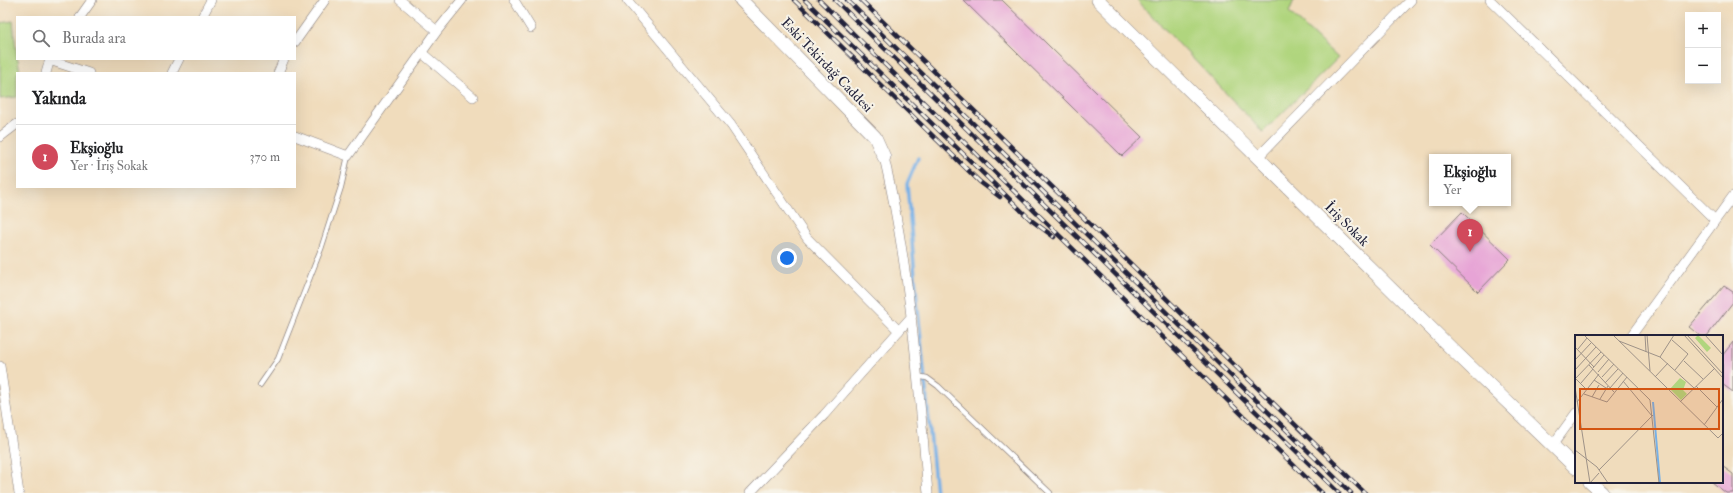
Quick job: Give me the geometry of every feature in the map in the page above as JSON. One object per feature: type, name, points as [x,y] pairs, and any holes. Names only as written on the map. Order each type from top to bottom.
[{"type":"main road","name":"Eski Tekirdağ Caddesi","points":[[741,0],[875,137],[884,157]]},
{"type":"main road","name":"İriş Sokak","points":[[1098,0],[1257,158],[1575,467]]},
{"type":"main road","points":[[1591,483],[1602,493]]},
{"type":"street","points":[[203,16],[211,0]]},
{"type":"street","points":[[296,41],[325,0]]},
{"type":"street","points":[[400,0],[438,31]]},
{"type":"street","points":[[296,136],[348,156],[462,0]]},
{"type":"street","points":[[514,0],[531,28]]},
{"type":"street","points":[[627,0],[731,125],[807,238],[899,331]]},
{"type":"street","points":[[1257,158],[1411,0]]},
{"type":"street","points":[[1490,0],[1715,220]]},
{"type":"street","points":[[80,16],[88,1]]},
{"type":"street","points":[[422,53],[473,97]]},
{"type":"street","points":[[46,72],[50,60]]},
{"type":"street","points":[[53,60],[86,72]]},
{"type":"street","points":[[172,72],[178,60]]},
{"type":"street","points":[[278,72],[284,60]]},
{"type":"street","points":[[0,137],[16,125]]},
{"type":"street","points":[[884,157],[890,180],[912,316],[928,493]]},
{"type":"street","points":[[1632,335],[1733,196]]},
{"type":"street","points":[[750,493],[824,415],[912,316]]},
{"type":"street","points":[[0,366],[19,493]]},
{"type":"street","points":[[1552,446],[1575,414]]},
{"type":"lane","points":[[260,385],[278,359],[321,249],[341,187],[348,156]]},
{"type":"lane","points":[[918,376],[927,378],[938,386],[1050,493]]},
{"type":"green space","points":[[1137,0],[1294,0],[1289,12],[1338,58],[1263,132]]},
{"type":"green space","points":[[13,21],[16,60],[18,60],[20,72],[16,72],[16,97],[0,99],[0,23]]},
{"type":"building","points":[[963,0],[1002,0],[1142,137],[1122,156]]},
{"type":"building","points":[[1462,212],[1510,259],[1478,292],[1430,245]]},
{"type":"building","points":[[1724,286],[1733,292],[1733,302],[1708,335],[1699,335],[1689,327]]},
{"type":"building","points":[[1733,342],[1733,392],[1723,385],[1723,355]]},
{"type":"building","points":[[1723,467],[1733,474],[1733,493],[1726,493],[1713,483],[1723,483]]},
{"type":"waterway","points":[[918,158],[907,184],[936,493]]},
{"type":"railway","points":[[794,0],[980,182],[1000,197]]},
{"type":"railway","points":[[805,0],[1031,220],[1054,237]]},
{"type":"railway","points":[[819,0],[1322,493]]},
{"type":"railway","points":[[835,0],[1339,493]]},
{"type":"railway","points":[[847,0],[1351,493]]},
{"type":"railway","points":[[861,0],[1365,493]]},
{"type":"place","name":"Ekşioğlu","points":[[1470,252]]}]
